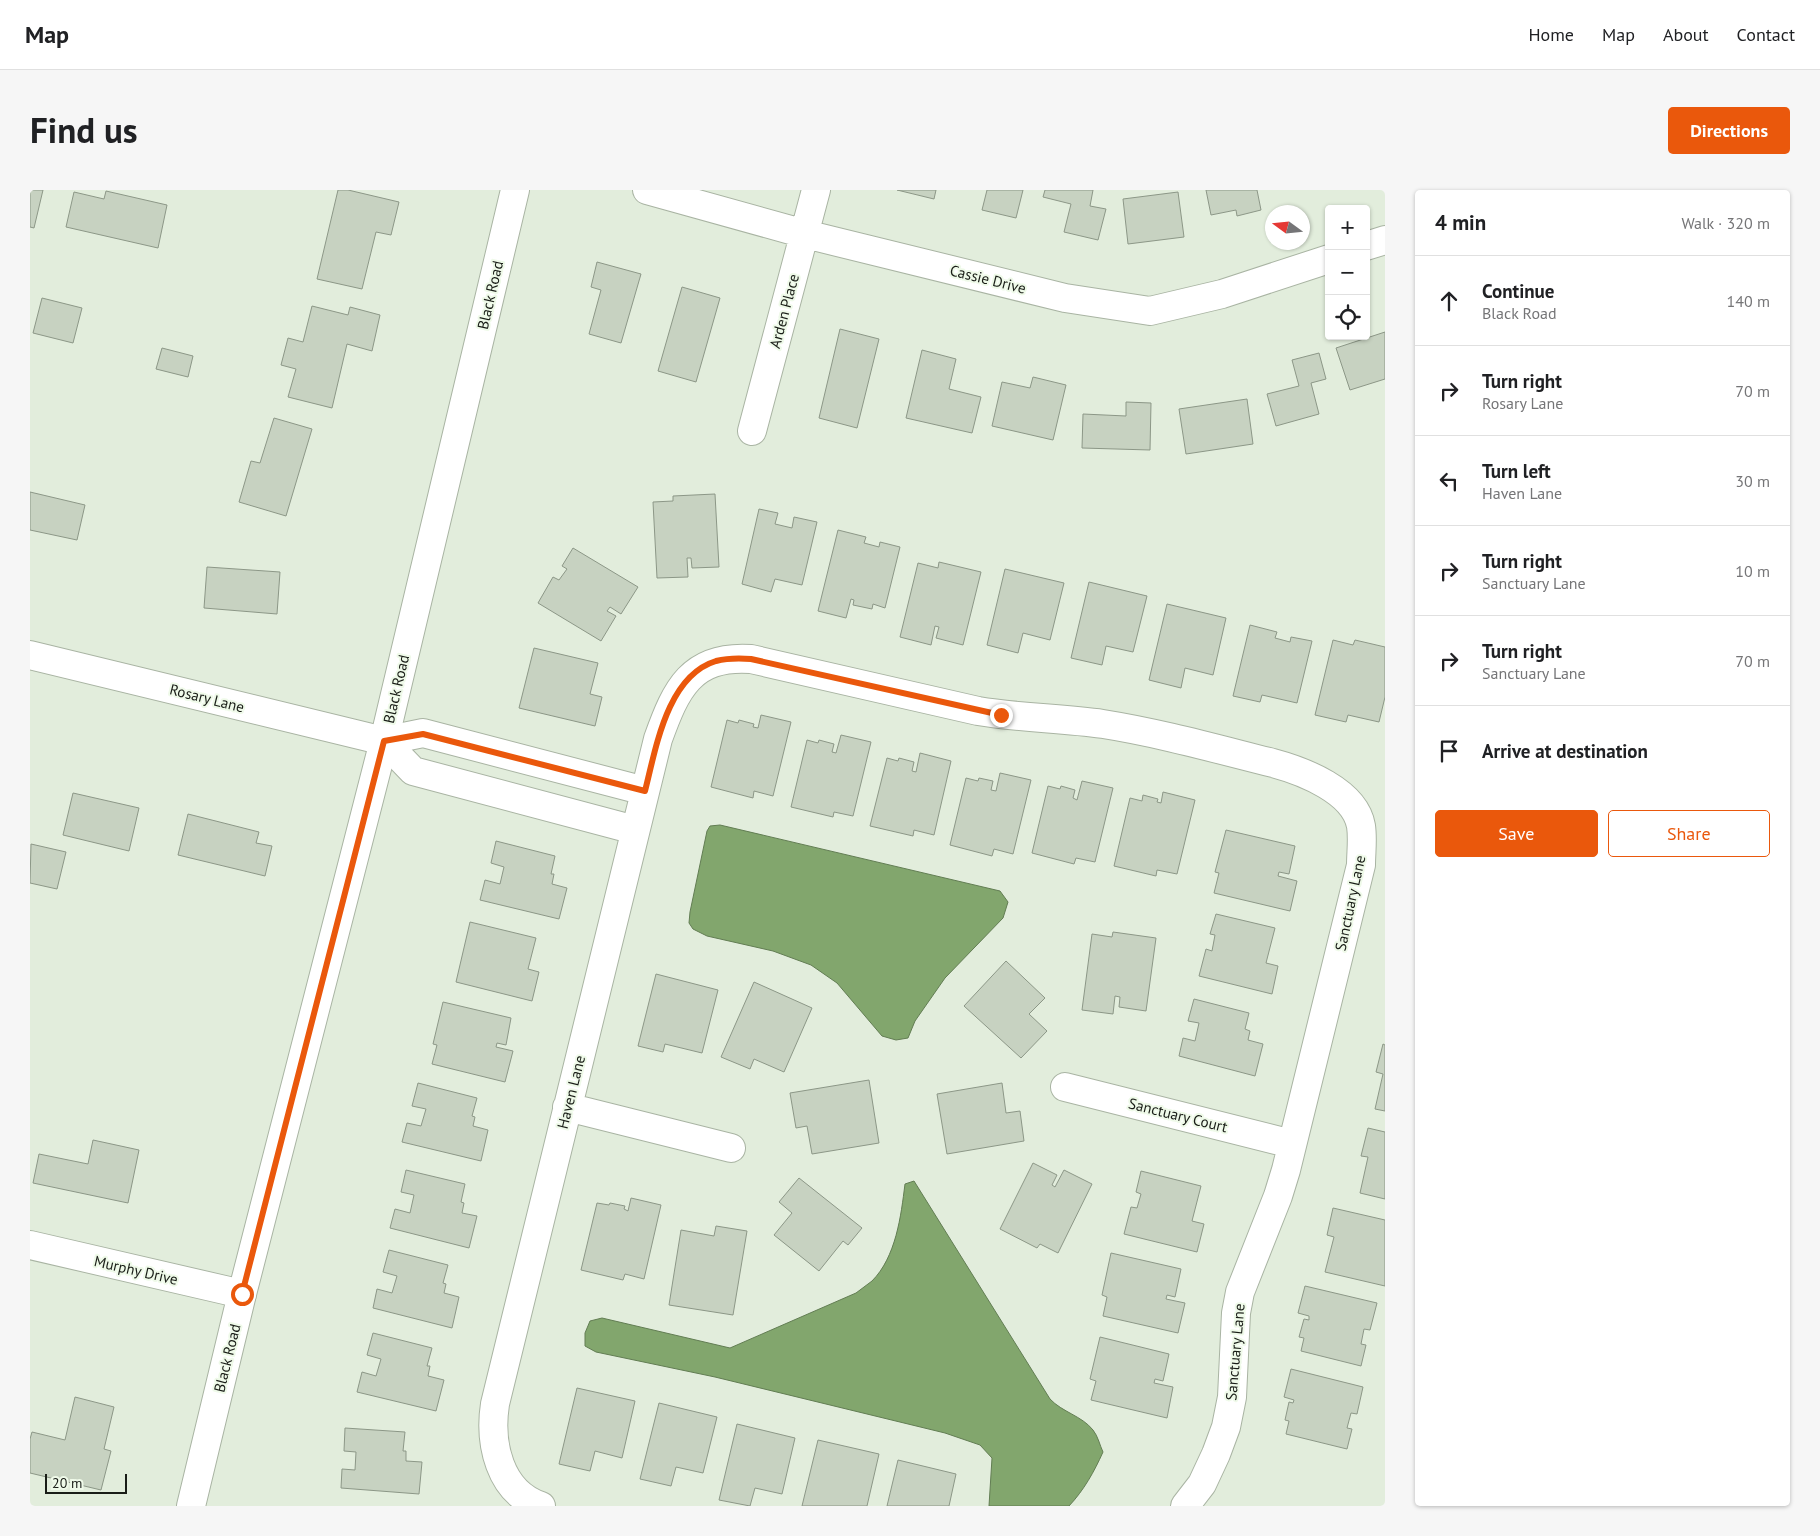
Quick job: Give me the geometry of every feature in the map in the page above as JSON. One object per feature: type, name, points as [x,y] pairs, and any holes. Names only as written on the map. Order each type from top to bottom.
[{"type":"street","name":"Black Road","points":[[191,1506],[242,1294],[384,741],[515,190]]},
{"type":"street","name":"Cassie Drive","points":[[647,190],[804,234],[1066,298],[1150,311],[1222,294],[1325,260]]},
{"type":"street","name":"Arden Place","points":[[752,431],[816,190]]},
{"type":"street","points":[[1370,245],[1385,240]]},
{"type":"street","name":"Rosary Lane","points":[[30,655],[384,741],[423,734],[645,791]]},
{"type":"street","name":"Sanctuary Lane","points":[[698,671],[715,661],[733,658],[751,659],[978,711],[1130,729],[1296,769],[1342,795],[1353,808],[1361,824],[1361,865],[1278,1196],[1240,1292],[1236,1313],[1232,1397],[1226,1427],[1202,1484],[1185,1506]]},
{"type":"street","name":"Haven Lane","points":[[541,1506],[518,1494],[509,1483],[497,1454],[493,1436],[492,1420],[495,1404],[658,739],[674,696],[685,682],[698,671]]},
{"type":"street","points":[[384,741],[414,771],[636,830]]},
{"type":"street","name":"Sanctuary Court","points":[[1065,1086],[1292,1144]]},
{"type":"street","points":[[567,1107],[731,1148]]},
{"type":"street","name":"Murphy Drive","points":[[30,1245],[242,1294]]},
{"type":"shaded area","points":[[720,825],[1000,891],[1008,902],[1003,918],[945,978],[915,1021],[908,1038],[896,1040],[882,1036],[837,983],[811,965],[773,951],[707,936],[693,929],[689,923],[690,912],[707,831],[710,826]]},
{"type":"shaded area","points":[[914,1181],[1050,1399],[1083,1421],[1096,1435],[1103,1452],[1088,1480],[1069,1506],[989,1506],[992,1458],[980,1445],[945,1433],[715,1377],[596,1352],[585,1346],[585,1333],[590,1321],[602,1318],[730,1348],[856,1293],[872,1281],[887,1260],[896,1236],[905,1184]]},
{"type":"building","points":[[30,190],[43,190],[34,228],[30,227]]},
{"type":"building","points":[[338,190],[348,190],[399,202],[391,235],[376,232],[362,289],[317,279]]},
{"type":"building","points":[[897,190],[936,190],[934,199]]},
{"type":"building","points":[[987,190],[1023,190],[1016,218],[982,210]]},
{"type":"building","points":[[1045,190],[1093,190],[1090,206],[1106,209],[1098,240],[1064,232],[1071,204],[1043,197]]},
{"type":"building","points":[[1206,190],[1257,190],[1261,210],[1237,216],[1236,210],[1211,215]]},
{"type":"building","points":[[106,191],[167,205],[158,248],[66,227],[74,192],[104,199]]},
{"type":"building","points":[[1178,192],[1184,237],[1128,244],[1123,199]]},
{"type":"building","points":[[597,262],[641,274],[621,343],[589,334],[601,290],[591,287]]},
{"type":"building","points":[[682,287],[720,298],[696,382],[658,371]]},
{"type":"building","points":[[42,298],[82,308],[73,343],[33,333]]},
{"type":"building","points":[[312,306],[348,315],[350,307],[380,315],[372,351],[347,344],[332,408],[288,397],[296,369],[281,365],[288,338],[303,342]]},
{"type":"building","points":[[840,329],[879,339],[857,428],[819,418]]},
{"type":"building","points":[[1385,332],[1385,379],[1350,390],[1336,348],[1360,340],[1370,340],[1370,337]]},
{"type":"building","points":[[162,348],[193,356],[188,377],[156,369]]},
{"type":"building","points":[[922,350],[956,359],[949,389],[981,397],[972,433],[906,418]]},
{"type":"building","points":[[1319,353],[1326,379],[1311,383],[1319,414],[1276,426],[1267,394],[1299,386],[1292,360]]},
{"type":"building","points":[[1033,377],[1066,385],[1053,440],[992,426],[1002,382],[1030,388]]},
{"type":"building","points":[[1247,399],[1253,444],[1186,454],[1179,409]]},
{"type":"building","points":[[1126,402],[1151,403],[1150,450],[1082,448],[1083,414],[1126,416]]},
{"type":"building","points":[[274,418],[312,429],[286,516],[239,502],[251,461],[260,463]]},
{"type":"building","points":[[30,492],[85,505],[77,540],[30,530]]},
{"type":"building","points":[[715,494],[719,567],[692,568],[691,558],[687,558],[688,577],[657,578],[653,502],[673,501],[673,496]]},
{"type":"building","points":[[759,509],[778,513],[775,524],[792,528],[794,517],[817,522],[802,585],[775,579],[771,592],[742,584]]},
{"type":"building","points":[[838,530],[866,537],[864,543],[879,547],[880,542],[900,547],[885,608],[873,604],[872,609],[853,605],[854,600],[851,599],[846,618],[818,611]]},
{"type":"building","points":[[573,548],[638,587],[621,614],[610,607],[607,611],[616,616],[601,641],[538,603],[553,577],[559,580],[567,569],[562,566]]},
{"type":"building","points":[[939,562],[981,572],[963,645],[936,638],[939,627],[935,626],[931,645],[900,637],[918,563],[938,568]]},
{"type":"building","points":[[207,567],[280,572],[277,614],[204,608]]},
{"type":"building","points":[[1005,569],[1064,583],[1050,640],[1023,633],[1018,653],[987,645]]},
{"type":"building","points":[[1089,582],[1147,596],[1133,652],[1106,646],[1102,665],[1071,658]]},
{"type":"building","points":[[1167,604],[1226,618],[1213,675],[1185,668],[1181,688],[1149,680]]},
{"type":"building","points":[[1250,625],[1277,632],[1275,638],[1290,642],[1291,637],[1312,641],[1297,703],[1262,695],[1260,702],[1233,696]]},
{"type":"building","points":[[1333,640],[1353,645],[1355,640],[1385,647],[1385,697],[1379,722],[1348,715],[1346,722],[1315,715]]},
{"type":"building","points":[[534,648],[598,663],[590,694],[602,697],[595,726],[519,708]]},
{"type":"building","points":[[761,715],[791,722],[773,796],[754,791],[753,798],[711,787],[727,720],[738,723],[739,720],[754,724],[753,727],[758,728]]},
{"type":"building","points":[[841,735],[871,742],[853,816],[834,812],[833,817],[791,807],[807,740],[818,743],[819,740],[834,744],[832,752],[836,753]]},
{"type":"building","points":[[920,753],[951,761],[934,835],[914,830],[913,836],[870,826],[887,758],[898,761],[899,758],[914,762],[912,771],[916,772]]},
{"type":"building","points":[[1000,773],[1031,780],[1013,854],[994,849],[992,856],[950,845],[966,778],[978,781],[979,778],[993,781],[991,790],[996,791]]},
{"type":"building","points":[[1082,781],[1113,788],[1095,862],[1076,858],[1074,864],[1032,853],[1048,786],[1060,789],[1061,786],[1075,790],[1073,798],[1077,800]]},
{"type":"building","points":[[1163,792],[1195,800],[1177,874],[1157,870],[1156,876],[1114,866],[1130,798],[1142,801],[1143,795],[1158,799],[1157,802],[1161,803]]},
{"type":"building","points":[[73,793],[139,808],[129,851],[63,835]]},
{"type":"building","points":[[188,814],[259,832],[256,843],[272,846],[265,876],[178,855]]},
{"type":"building","points":[[1226,830],[1295,846],[1289,874],[1279,872],[1278,876],[1297,881],[1290,911],[1214,893],[1219,873],[1215,872]]},
{"type":"building","points":[[496,841],[555,856],[551,874],[554,874],[552,884],[567,888],[559,919],[480,900],[485,880],[500,884],[504,867],[491,863]]},
{"type":"building","points":[[31,844],[66,852],[57,889],[30,883]]},
{"type":"building","points":[[1216,914],[1275,928],[1266,963],[1278,966],[1272,994],[1199,976],[1206,949],[1212,951],[1215,935],[1210,934]]},
{"type":"building","points":[[470,922],[536,938],[528,969],[539,972],[532,1001],[456,982]]},
{"type":"building","points":[[1113,932],[1156,938],[1146,1011],[1119,1007],[1120,997],[1115,996],[1113,1014],[1082,1010],[1092,934],[1112,937]]},
{"type":"building","points":[[1006,961],[1045,998],[1029,1014],[1047,1031],[1021,1058],[964,1006]]},
{"type":"building","points":[[656,974],[718,990],[702,1053],[665,1044],[663,1052],[638,1046]]},
{"type":"building","points":[[754,982],[812,1008],[784,1072],[754,1059],[750,1069],[721,1057]]},
{"type":"building","points":[[1194,999],[1249,1013],[1245,1029],[1250,1031],[1248,1040],[1263,1044],[1255,1076],[1179,1056],[1183,1038],[1195,1041],[1199,1023],[1188,1021]]},
{"type":"building","points":[[443,1002],[511,1018],[506,1045],[497,1043],[496,1047],[513,1051],[505,1082],[432,1064],[437,1045],[433,1044]]},
{"type":"building","points":[[1383,1044],[1385,1045],[1385,1111],[1375,1109],[1383,1074],[1376,1072]]},
{"type":"building","points":[[869,1080],[879,1143],[812,1154],[807,1126],[796,1128],[790,1093]]},
{"type":"building","points":[[418,1083],[477,1098],[472,1116],[475,1117],[473,1126],[488,1130],[481,1161],[402,1142],[407,1123],[421,1126],[426,1109],[412,1106]]},
{"type":"building","points":[[1002,1083],[1006,1113],[1020,1111],[1024,1141],[947,1154],[937,1094]]},
{"type":"building","points":[[1368,1128],[1385,1132],[1385,1199],[1360,1193],[1368,1157],[1361,1156]]},
{"type":"building","points":[[93,1140],[139,1150],[128,1203],[33,1183],[39,1154],[88,1164]]},
{"type":"building","points":[[1033,1163],[1057,1175],[1052,1185],[1055,1187],[1064,1170],[1092,1184],[1058,1253],[1040,1244],[1037,1248],[1000,1229]]},
{"type":"building","points":[[406,1170],[465,1184],[461,1202],[464,1203],[462,1213],[477,1216],[469,1248],[390,1228],[395,1209],[410,1213],[414,1195],[401,1192]]},
{"type":"building","points":[[1141,1171],[1201,1186],[1192,1221],[1204,1224],[1197,1252],[1124,1234],[1131,1207],[1137,1208],[1141,1194],[1136,1192]]},
{"type":"building","points":[[799,1178],[862,1228],[848,1245],[843,1241],[819,1271],[774,1235],[792,1213],[779,1202]]},
{"type":"building","points":[[631,1198],[661,1205],[644,1279],[625,1274],[623,1280],[581,1270],[597,1203],[625,1206],[624,1209],[628,1211]]},
{"type":"building","points":[[1333,1208],[1385,1220],[1385,1286],[1325,1272],[1334,1237],[1327,1235]]},
{"type":"building","points":[[716,1226],[747,1231],[733,1315],[669,1305],[681,1230],[714,1236]]},
{"type":"building","points":[[389,1250],[448,1265],[443,1283],[446,1284],[444,1293],[459,1297],[452,1328],[373,1308],[377,1289],[392,1293],[397,1276],[383,1272]]},
{"type":"building","points":[[1111,1253],[1181,1269],[1175,1297],[1167,1295],[1166,1299],[1185,1303],[1178,1333],[1103,1316],[1107,1297],[1102,1295]]},
{"type":"building","points":[[1305,1286],[1377,1303],[1370,1330],[1364,1329],[1361,1344],[1366,1345],[1361,1366],[1301,1351],[1304,1338],[1299,1337],[1304,1319],[1309,1320],[1309,1316],[1298,1313]]},
{"type":"building","points":[[373,1333],[432,1348],[427,1366],[430,1366],[428,1376],[444,1380],[436,1411],[357,1392],[362,1372],[376,1376],[381,1359],[367,1355]]},
{"type":"building","points":[[1100,1337],[1169,1354],[1163,1381],[1155,1379],[1154,1383],[1173,1387],[1167,1418],[1091,1400],[1096,1381],[1090,1379]]},
{"type":"building","points":[[1291,1369],[1363,1387],[1357,1414],[1351,1413],[1347,1428],[1352,1429],[1347,1449],[1286,1434],[1289,1421],[1285,1420],[1289,1402],[1293,1403],[1294,1400],[1284,1397]]},
{"type":"building","points":[[577,1388],[635,1401],[622,1458],[595,1451],[590,1471],[559,1464]]},
{"type":"building","points":[[75,1397],[114,1407],[104,1449],[111,1451],[101,1490],[30,1473],[30,1439],[32,1432],[65,1440]]},
{"type":"building","points":[[659,1403],[717,1417],[703,1473],[676,1467],[671,1486],[640,1479]]},
{"type":"building","points":[[737,1424],[795,1438],[782,1494],[755,1488],[750,1506],[719,1500]]},
{"type":"building","points":[[345,1428],[405,1432],[403,1451],[406,1451],[406,1461],[422,1462],[419,1494],[341,1488],[342,1469],[355,1470],[356,1452],[344,1451]]},
{"type":"building","points":[[818,1440],[879,1454],[867,1506],[802,1506]]},
{"type":"building","points":[[898,1460],[956,1474],[949,1506],[887,1506]]},
{"type":"route","points":[[242,1294],[384,741],[423,734],[645,791],[658,739],[674,696],[685,682],[698,671],[715,661],[733,658],[751,659],[1001,715]]}]
